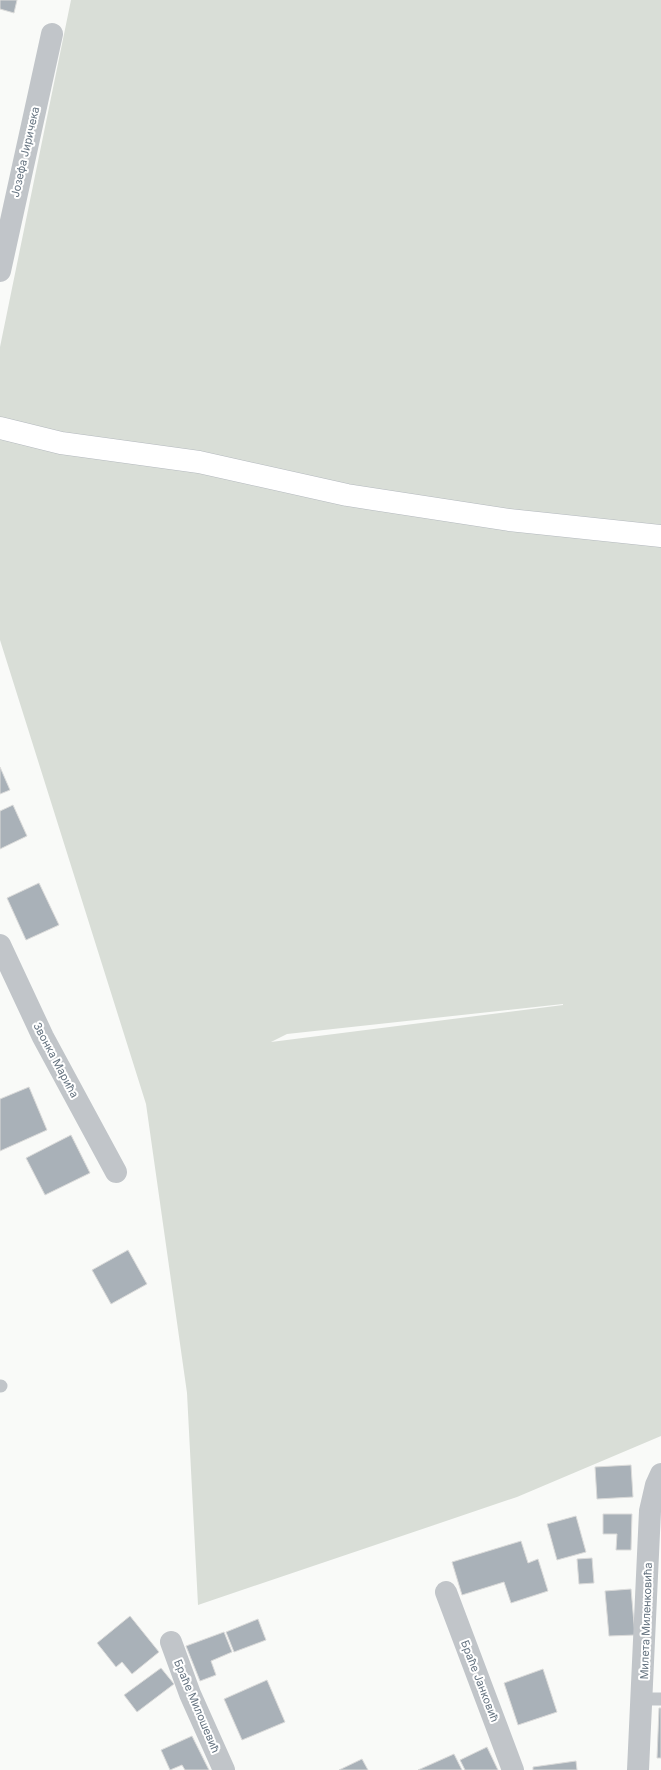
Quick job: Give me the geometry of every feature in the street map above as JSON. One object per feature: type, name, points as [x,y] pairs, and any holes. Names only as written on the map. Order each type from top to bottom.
[{"type":"street","name":"Јозефа Јиричека","points":[[0,271],[52,34]]},
{"type":"street","points":[[0,428],[61,442],[199,462],[347,495],[509,520],[661,536]]},
{"type":"street","name":"Звонка Марића","points":[[0,945],[43,1037],[116,1172]]},
{"type":"street","name":"Милета Миленковића","points":[[638,1770],[652,1699],[650,1511],[656,1485],[661,1474]]},
{"type":"street","name":"Браће Јанковић","points":[[446,1592],[514,1770]]},
{"type":"street","name":"Браће Милошевић","points":[[171,1642],[190,1694],[224,1770]]},
{"type":"shaded area","points":[[71,0],[661,0],[661,1436],[517,1497],[198,1605],[187,1393],[146,1104],[0,640],[0,347]],"holes":[[[563,1005],[271,1042],[287,1034]]]},
{"type":"building","points":[[0,0],[17,0],[14,13],[0,9]]},
{"type":"building","points":[[0,767],[10,790],[0,794]]},
{"type":"building","points":[[13,805],[27,836],[0,849],[0,811]]},
{"type":"building","points":[[39,883],[59,925],[26,940],[7,898]]},
{"type":"building","points":[[29,1087],[47,1130],[0,1151],[0,1099]]},
{"type":"building","points":[[71,1135],[90,1173],[45,1195],[26,1158]]},
{"type":"building","points":[[128,1250],[147,1284],[111,1304],[92,1270]]},
{"type":"building","points":[[631,1465],[633,1497],[597,1499],[595,1467]]},
{"type":"building","points":[[603,1514],[632,1514],[631,1550],[616,1550],[617,1534],[603,1534]]},
{"type":"building","points":[[576,1516],[586,1552],[557,1560],[547,1524]]},
{"type":"building","points":[[521,1541],[528,1563],[538,1559],[548,1591],[511,1603],[504,1582],[462,1595],[452,1562]]},
{"type":"building","points":[[592,1558],[594,1583],[579,1584],[577,1559]]},
{"type":"building","points":[[631,1589],[635,1635],[609,1636],[605,1591]]},
{"type":"building","points":[[130,1616],[159,1652],[132,1674],[122,1662],[116,1667],[97,1643]]},
{"type":"building","points":[[258,1619],[266,1640],[234,1652],[226,1632]]},
{"type":"building","points":[[224,1632],[232,1652],[211,1661],[216,1675],[200,1681],[186,1646]]},
{"type":"building","points":[[161,1668],[174,1684],[137,1712],[124,1695]]},
{"type":"building","points":[[543,1669],[557,1712],[518,1725],[504,1683]]},
{"type":"building","points":[[267,1680],[285,1722],[242,1740],[224,1699]]},
{"type":"building","points":[[659,1708],[661,1708],[661,1758],[657,1758]]},
{"type":"building","points":[[192,1736],[209,1770],[185,1770],[182,1765],[170,1770],[161,1750]]},
{"type":"building","points":[[487,1747],[498,1770],[465,1770],[460,1760]]},
{"type":"building","points":[[454,1754],[462,1770],[418,1770]]},
{"type":"building","points":[[362,1759],[368,1770],[339,1770]]},
{"type":"building","points":[[576,1761],[577,1770],[533,1770],[533,1767]]}]
